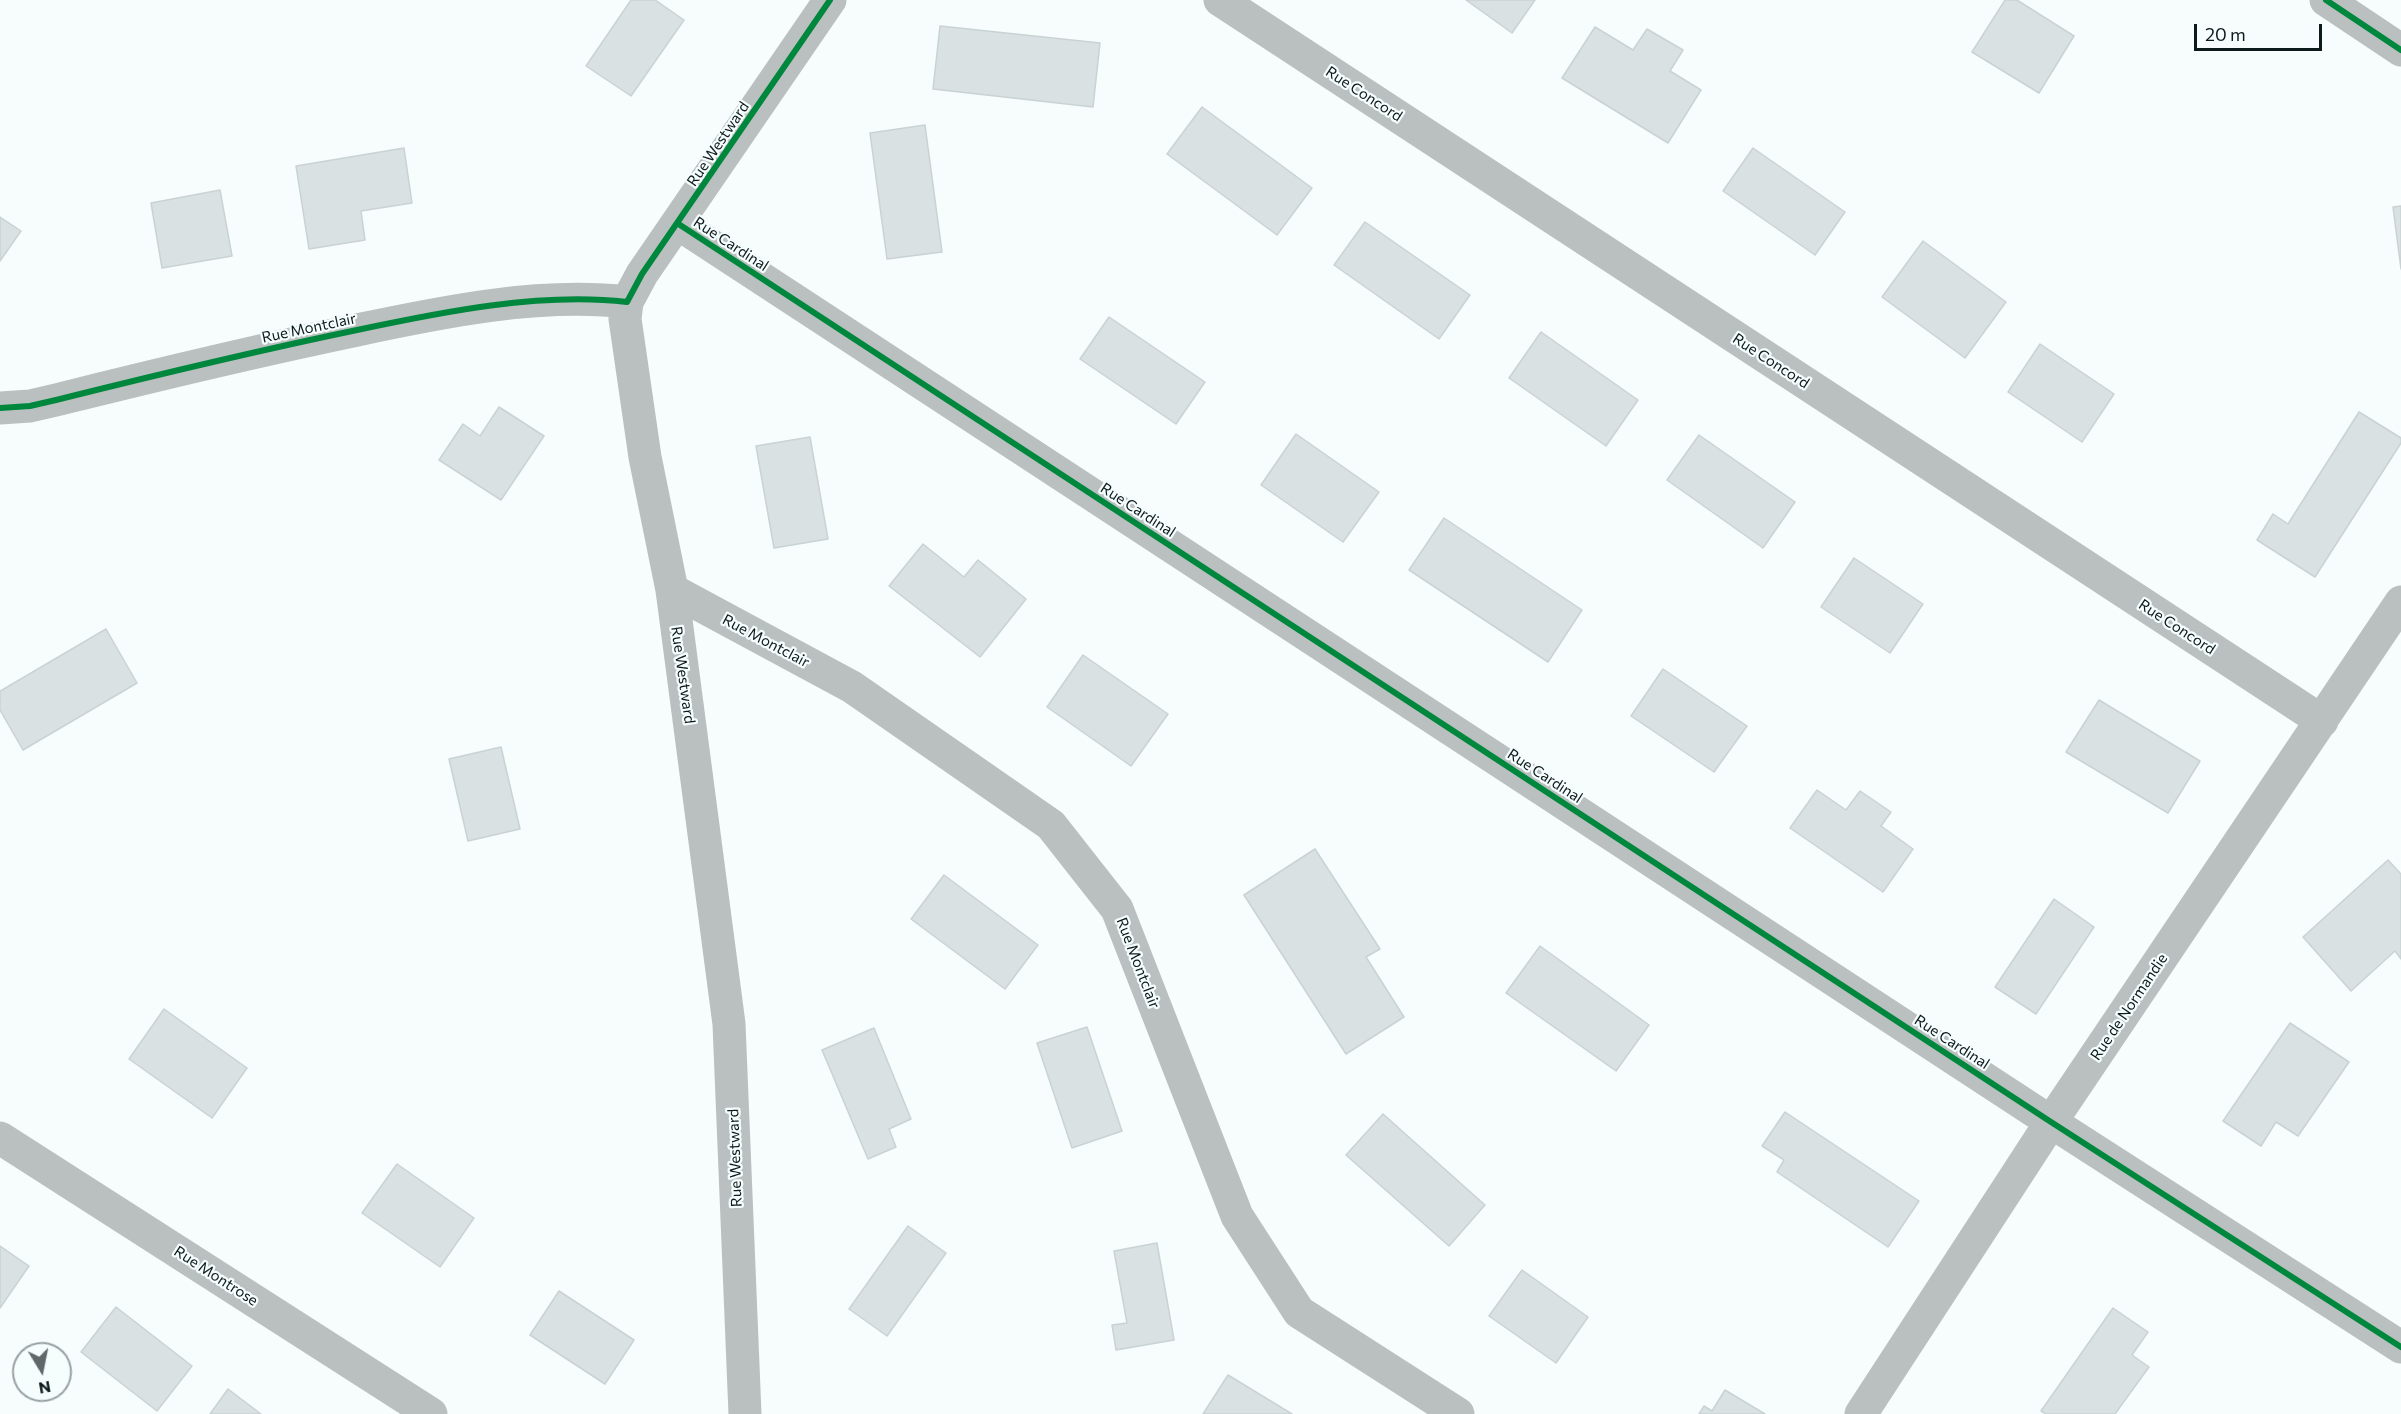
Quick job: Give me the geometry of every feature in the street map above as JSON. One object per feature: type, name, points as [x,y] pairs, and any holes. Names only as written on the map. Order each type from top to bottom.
[{"type":"street","name":"Rue Westward","points":[[745,1414],[729,1024],[672,590],[645,457],[626,334],[627,302],[642,274],[830,0]]},
{"type":"street","name":"Rue Concord","points":[[1220,0],[2322,721]]},
{"type":"street","points":[[2326,0],[2401,50]]},
{"type":"street","name":"Rue Cardinal","points":[[677,223],[2051,1122],[2401,1347]]},
{"type":"street","name":"Rue Montclair","points":[[0,408],[30,406],[244,355],[423,317],[536,302],[584,299],[627,302]]},
{"type":"street","name":"Rue Montclair","points":[[672,590],[852,687],[1052,825],[1117,909],[1238,1216],[1299,1312],[1458,1414]]},
{"type":"street","name":"Rue de Normandie","points":[[1861,1414],[2051,1122],[2401,602]]},
{"type":"street","name":"Rue Montrose","points":[[0,1138],[431,1414]]},
{"type":"building","points":[[631,0],[655,0],[684,20],[631,96],[586,66]]},
{"type":"building","points":[[1466,0],[1535,0],[1512,33]]},
{"type":"building","points":[[2005,0],[2017,0],[2074,36],[2039,93],[1972,52]]},
{"type":"building","points":[[940,26],[1100,43],[1093,107],[933,89]]},
{"type":"building","points":[[1595,27],[1633,50],[1647,29],[1683,50],[1670,71],[1701,90],[1668,143],[1562,78]]},
{"type":"building","points":[[1202,107],[1312,188],[1277,235],[1167,154]]},
{"type":"building","points":[[925,125],[942,252],[887,259],[870,133]]},
{"type":"building","points":[[404,148],[412,203],[361,211],[365,240],[309,249],[296,166]]},
{"type":"building","points":[[1753,148],[1845,212],[1815,255],[1723,191]]},
{"type":"building","points":[[220,190],[232,256],[162,268],[151,203]]},
{"type":"building","points":[[2401,206],[2401,269],[2393,207]]},
{"type":"building","points":[[0,217],[21,231],[0,261]]},
{"type":"building","points":[[1365,222],[1470,295],[1439,339],[1334,265]]},
{"type":"building","points":[[1923,241],[2006,302],[1965,358],[1882,297]]},
{"type":"building","points":[[1109,317],[1205,382],[1176,424],[1080,359]]},
{"type":"building","points":[[1541,332],[1638,400],[1606,446],[1509,378]]},
{"type":"building","points":[[2040,344],[2114,394],[2082,442],[2008,392]]},
{"type":"building","points":[[499,407],[544,436],[501,500],[439,460],[463,424],[480,436]]},
{"type":"building","points":[[2359,412],[2401,438],[2401,443],[2315,577],[2257,540],[2273,514],[2288,524]]},
{"type":"building","points":[[1296,434],[1379,492],[1343,542],[1261,485]]},
{"type":"building","points":[[1699,435],[1795,502],[1763,548],[1667,480]]},
{"type":"building","points":[[810,437],[828,539],[774,548],[756,446]]},
{"type":"building","points":[[1444,518],[1582,610],[1548,662],[1409,570]]},
{"type":"building","points":[[923,544],[964,577],[978,560],[1026,599],[980,657],[889,586]]},
{"type":"building","points":[[1854,558],[1923,604],[1890,653],[1821,607]]},
{"type":"building","points":[[106,629],[137,683],[23,750],[0,710],[0,691]]},
{"type":"building","points":[[1083,655],[1168,714],[1131,766],[1047,707]]},
{"type":"building","points":[[1663,669],[1747,726],[1714,772],[1631,716]]},
{"type":"building","points":[[2099,700],[2200,761],[2168,813],[2066,752]]},
{"type":"building","points":[[501,747],[520,829],[468,841],[449,759]]},
{"type":"building","points":[[1817,790],[1846,810],[1860,791],[1891,812],[1881,826],[1913,849],[1883,892],[1790,828]]},
{"type":"building","points":[[1315,849],[1380,949],[1366,957],[1404,1017],[1346,1054],[1244,895]]},
{"type":"building","points":[[2388,860],[2401,874],[2401,959],[2395,951],[2351,991],[2303,937]]},
{"type":"building","points":[[944,875],[1038,945],[1005,989],[911,919]]},
{"type":"building","points":[[2054,899],[2094,927],[2036,1014],[1995,987]]},
{"type":"building","points":[[1540,946],[1649,1025],[1616,1071],[1506,993]]},
{"type":"building","points":[[164,1009],[247,1068],[212,1118],[129,1059]]},
{"type":"building","points":[[2290,1023],[2349,1062],[2298,1136],[2276,1122],[2261,1146],[2223,1121]]},
{"type":"building","points":[[1087,1027],[1122,1131],[1072,1148],[1037,1043]]},
{"type":"building","points":[[874,1028],[911,1119],[889,1129],[896,1147],[868,1159],[822,1050]]},
{"type":"building","points":[[1785,1112],[1919,1201],[1888,1247],[1777,1172],[1784,1160],[1762,1146]]},
{"type":"building","points":[[1383,1114],[1485,1205],[1449,1246],[1346,1155]]},
{"type":"building","points":[[397,1164],[474,1218],[440,1267],[362,1213]]},
{"type":"building","points":[[908,1226],[946,1253],[887,1336],[849,1309]]},
{"type":"building","points":[[1157,1243],[1174,1340],[1116,1350],[1112,1325],[1127,1323],[1114,1251]]},
{"type":"building","points":[[0,1246],[29,1266],[0,1308]]},
{"type":"building","points":[[1522,1270],[1588,1317],[1556,1363],[1489,1316]]},
{"type":"building","points":[[559,1291],[634,1340],[605,1384],[530,1335]]},
{"type":"building","points":[[116,1307],[192,1366],[157,1411],[81,1352]]},
{"type":"building","points":[[2113,1308],[2148,1332],[2132,1355],[2149,1367],[2115,1414],[2046,1414],[2041,1411]]},
{"type":"building","points":[[1228,1375],[1292,1414],[1203,1414]]},
{"type":"building","points":[[228,1389],[261,1414],[210,1414]]},
{"type":"building","points":[[1725,1390],[1765,1414],[1699,1414],[1704,1406],[1712,1411]]},
{"type":"cycle path","points":[[0,408],[30,406],[281,346],[457,311],[560,300],[627,302],[642,274],[830,0]]},
{"type":"cycle path","points":[[2326,0],[2401,50]]},
{"type":"cycle path","points":[[677,223],[2051,1122],[2401,1347]]}]
